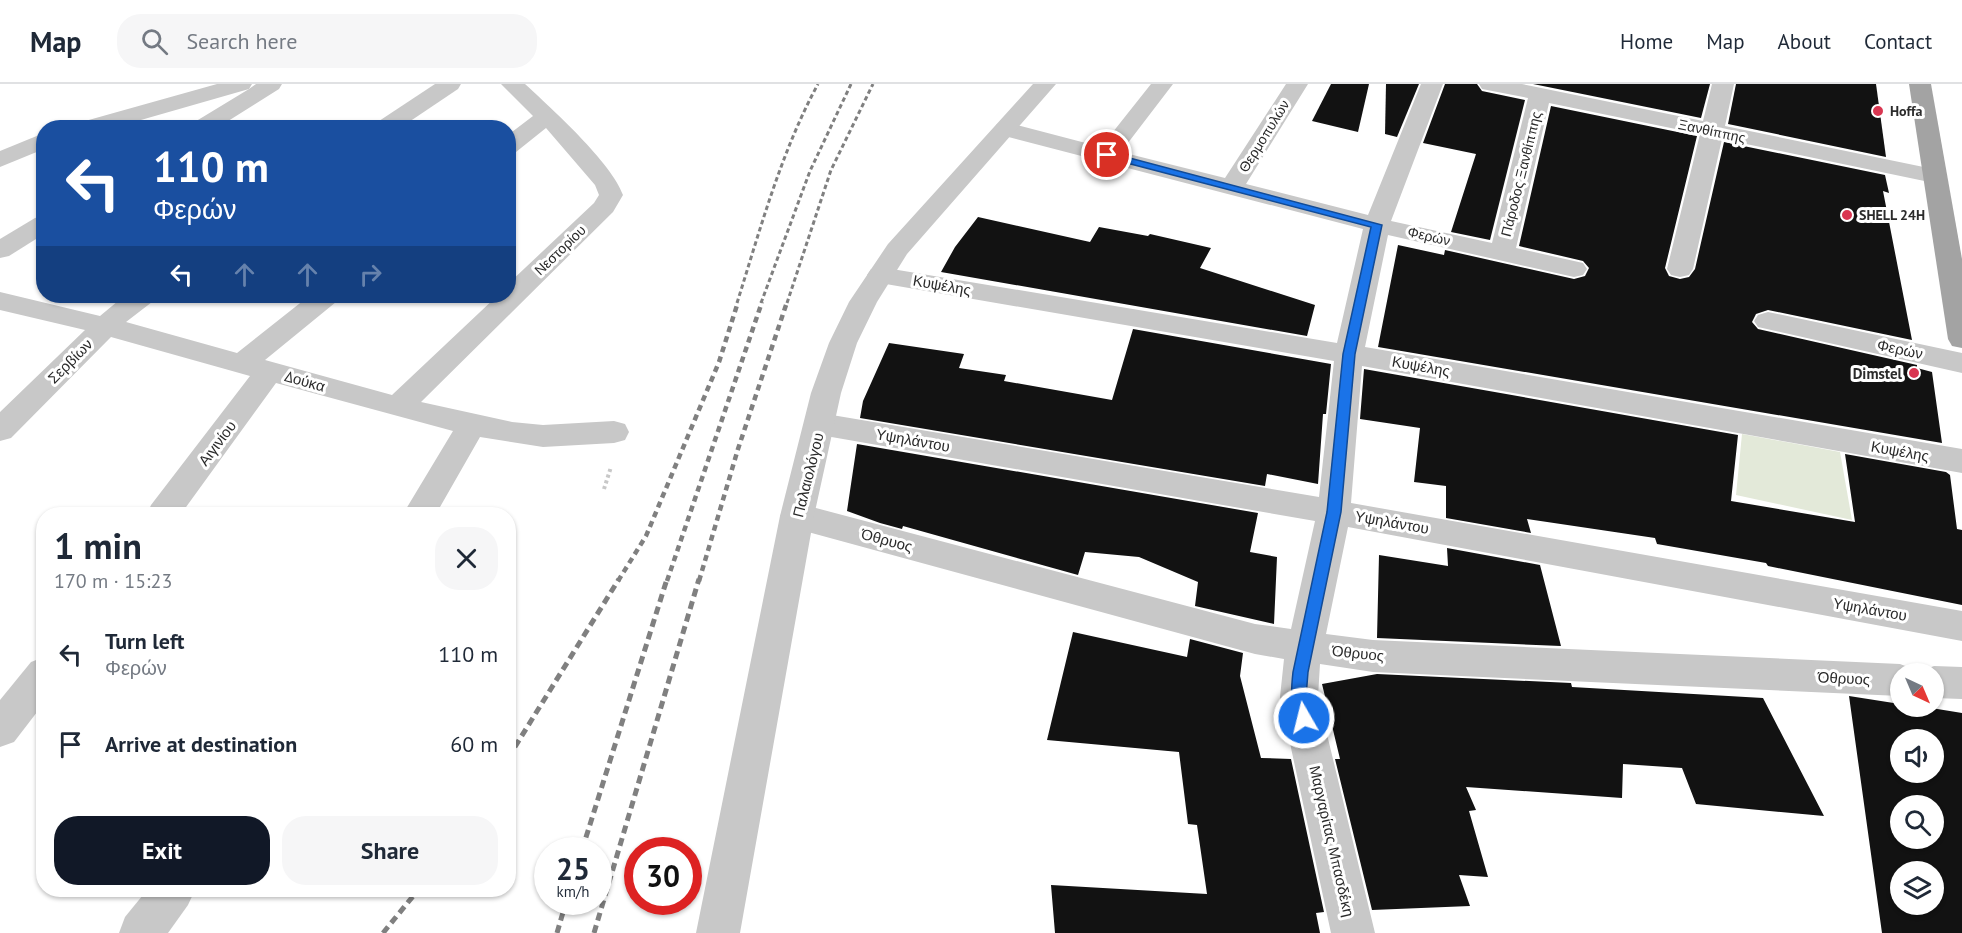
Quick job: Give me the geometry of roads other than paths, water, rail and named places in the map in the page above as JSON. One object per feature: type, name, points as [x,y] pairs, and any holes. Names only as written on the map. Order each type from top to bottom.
[{"type":"main road","points":[[1920,84],[1962,339]]},
{"type":"street","points":[[114,120],[241,84]]},
{"type":"street","points":[[214,120],[271,84]]},
{"type":"street","points":[[396,120],[450,84]]},
{"type":"street","name":"Νεστορίου","points":[[512,84],[547,116],[607,183],[611,195],[604,207],[516,292]]},
{"type":"street","name":"Παλαιολόγου","points":[[718,933],[797,516],[826,393],[843,343],[863,302],[880,275],[917,227],[1045,84]]},
{"type":"street","points":[[1107,155],[1162,84]]},
{"type":"street","name":"Θερμοπυλών","points":[[1231,188],[1297,84]]},
{"type":"street","name":"Μαργαρίτας Μπασδέκη","points":[[1353,933],[1299,697],[1305,648],[1334,512],[1349,354],[1377,225],[1432,84]]},
{"type":"street","name":"Ξανθίππης","points":[[1490,84],[1934,176]]},
{"type":"street","points":[[1680,269],[1710,131],[1723,84]]},
{"type":"street","name":"Πάροδος Ξανθίππης","points":[[1502,253],[1540,95]]},
{"type":"street","points":[[516,141],[547,116]]},
{"type":"street","name":"Φερών","points":[[1005,129],[1377,225],[1574,269]]},
{"type":"street","points":[[0,152],[36,142]]},
{"type":"street","points":[[0,160],[36,143]]},
{"type":"street","points":[[0,250],[36,228]]},
{"type":"street","name":"Κυψέλης","points":[[880,275],[1962,461]]},
{"type":"street","name":"Δούκα","points":[[0,301],[105,326],[398,407],[472,425],[543,436],[614,432]]},
{"type":"street","name":"Σερβίων","points":[[0,430],[105,326],[133,303]]},
{"type":"street","name":"Αιγινίου","points":[[167,507],[256,367],[319,303]]},
{"type":"street","name":"Νεστορίου","points":[[398,407],[505,303]]},
{"type":"street","name":"Φερών","points":[[1768,321],[1962,363]]},
{"type":"street","name":"Υψηλάντου","points":[[820,424],[1334,512],[1962,626]]},
{"type":"street","points":[[423,507],[472,425]]},
{"type":"street","name":"Όθρυος","points":[[797,516],[1255,639],[1305,648],[1373,656],[1890,680]]},
{"type":"street","points":[[1944,682],[1962,683]]},
{"type":"street","points":[[0,730],[36,683]]},
{"type":"street","points":[[141,933],[168,897]]},
{"type":"railway","points":[[737,303],[782,164],[818,84]]},
{"type":"railway","points":[[761,303],[810,171],[851,84]]},
{"type":"railway","points":[[787,303],[831,170],[873,84]]},
{"type":"railway","points":[[618,581],[646,536],[719,362],[738,302]]},
{"type":"railway","points":[[667,581],[762,302]]},
{"type":"railway","points":[[699,581],[738,449],[787,302]]},
{"type":"railway","points":[[516,745],[619,579]]},
{"type":"railway","points":[[586,837],[667,579]]},
{"type":"railway","points":[[594,933],[699,579]]},
{"type":"railway","points":[[383,933],[412,897]]},
{"type":"railway","points":[[557,933],[562,915]]},
{"type":"place","name":"Hoffa","points":[[1878,111]]},
{"type":"place","name":"SHELL 24H","points":[[1847,215]]},
{"type":"place","name":"Dimstel","points":[[1914,373]]}]
